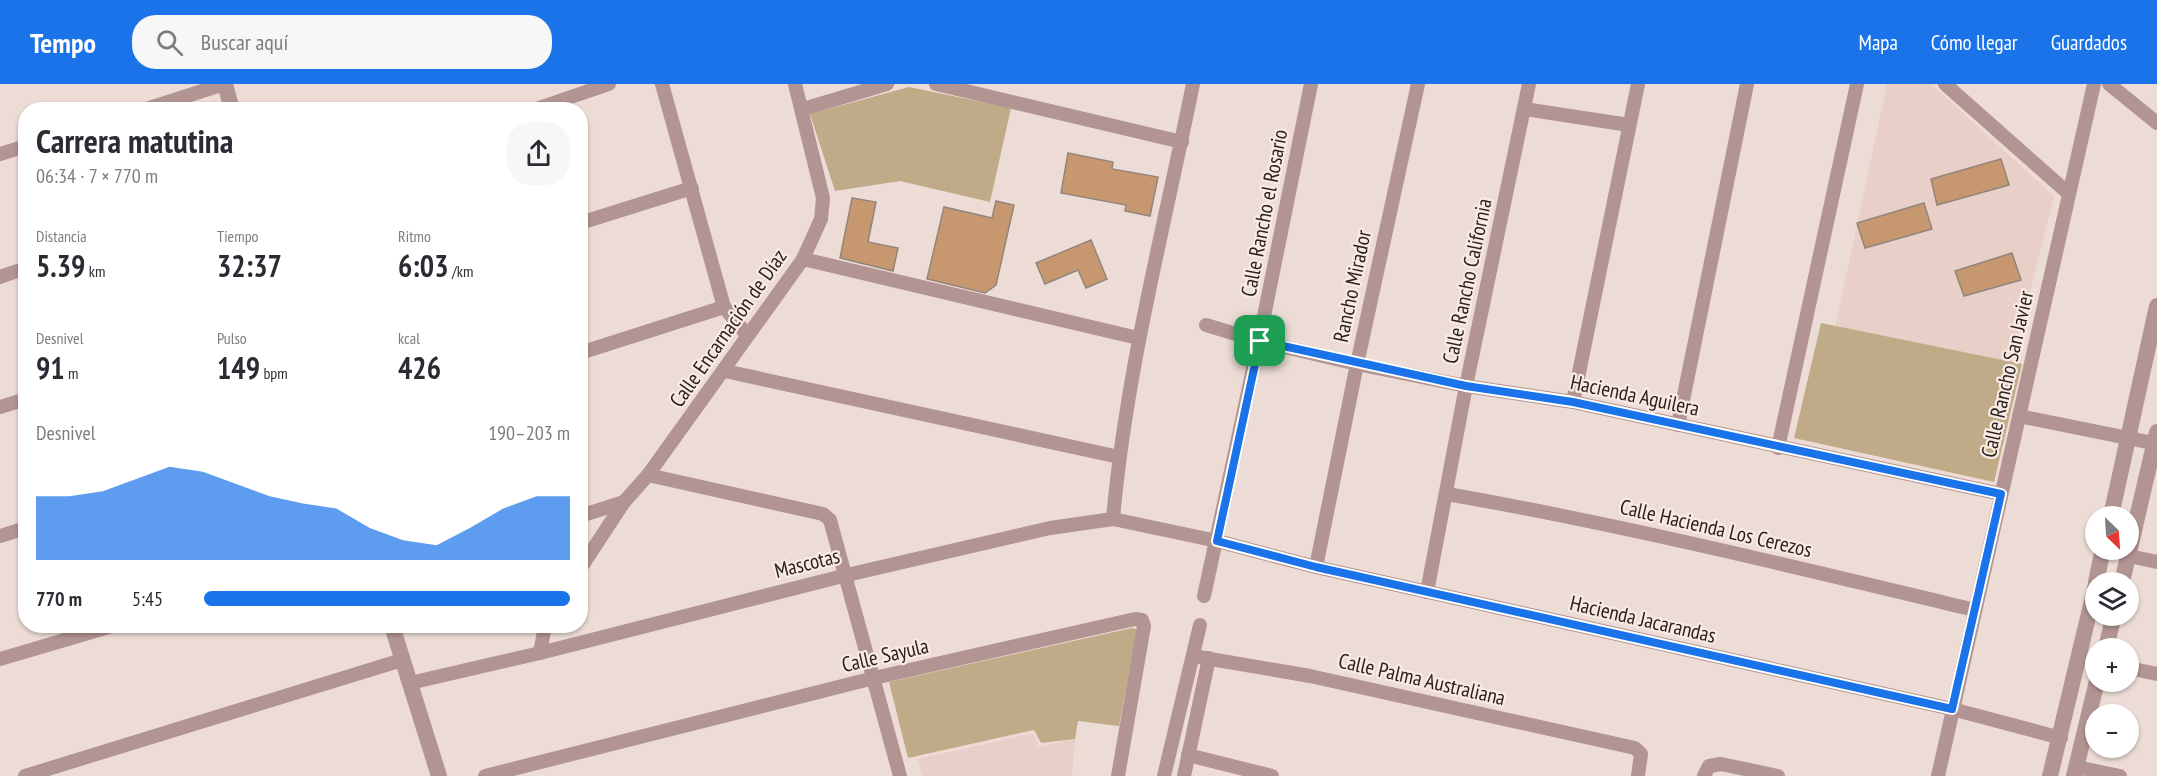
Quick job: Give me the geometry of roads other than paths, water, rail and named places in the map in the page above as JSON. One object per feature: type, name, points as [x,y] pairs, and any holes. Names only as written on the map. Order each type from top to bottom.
[{"type":"street","points":[[168,102],[224,84],[230,102]]},
{"type":"street","points":[[556,102],[609,84]]},
{"type":"street","points":[[662,84],[724,307],[747,334]]},
{"type":"street","name":"Calle Encarnación de Díaz","points":[[588,557],[624,502],[648,475],[803,259],[820,219],[823,198],[803,109],[795,84]]},
{"type":"street","points":[[803,109],[887,84]]},
{"type":"street","points":[[936,84],[1182,142]]},
{"type":"street","points":[[1113,519],[1119,457],[1138,338],[1193,84]]},
{"type":"street","name":"Calle Rancho el Rosario","points":[[1204,596],[1260,341],[1311,84]]},
{"type":"street","name":"Rancho Mirador","points":[[1316,567],[1357,364],[1419,84]]},
{"type":"street","name":"Calle Rancho California","points":[[1427,592],[1466,386],[1529,84]]},
{"type":"street","points":[[1573,402],[1638,84]]},
{"type":"street","points":[[1678,425],[1747,84]]},
{"type":"street","points":[[1778,448],[1857,84]]},
{"type":"street","points":[[1945,84],[2068,193]]},
{"type":"street","name":"Calle Rancho San Javier","points":[[1938,776],[2094,84]]},
{"type":"street","points":[[2109,84],[2157,123]]},
{"type":"street","points":[[1524,109],[1629,125]]},
{"type":"street","points":[[0,154],[18,148]]},
{"type":"street","points":[[588,220],[692,188]]},
{"type":"street","points":[[803,259],[1138,338]]},
{"type":"street","points":[[0,277],[18,271]]},
{"type":"street","points":[[2113,506],[2157,306]]},
{"type":"street","points":[[588,350],[724,307]]},
{"type":"street","name":"Hacienda Aguilera","points":[[1206,325],[1260,341],[1357,364],[1466,386],[1573,402],[1778,448],[2001,494]]},
{"type":"street","points":[[724,371],[1119,457]]},
{"type":"street","points":[[0,407],[18,401]]},
{"type":"street","points":[[2019,416],[2128,439],[2156,440],[2139,513]]},
{"type":"street","points":[[648,475],[823,514],[834,524],[900,776]]},
{"type":"street","name":"Calle Hacienda Los Cerezos","points":[[1447,494],[1537,509],[1696,543],[1975,610]]},
{"type":"street","points":[[588,513],[624,502]]},
{"type":"street","name":"Mascotas","points":[[410,682],[540,653],[847,575],[1050,528],[1113,519],[1217,541]]},
{"type":"street","points":[[0,536],[18,530]]},
{"type":"street","name":"Hacienda Jacarandas","points":[[1217,541],[1316,567],[1952,709],[2061,738]]},
{"type":"street","points":[[2139,558],[2157,562]]},
{"type":"street","name":"Calle Sayula","points":[[485,776],[874,678],[1135,619],[1142,621],[1144,626],[1118,776]]},
{"type":"street","points":[[1164,776],[1200,625]]},
{"type":"street","points":[[2050,776],[2086,626]]},
{"type":"street","points":[[0,659],[88,633]]},
{"type":"street","points":[[394,633],[439,776]]},
{"type":"street","points":[[540,653],[544,633]]},
{"type":"street","name":"Calle Palma Australiana","points":[[1193,656],[1310,676],[1639,751],[1641,757],[1638,776]]},
{"type":"street","points":[[1184,776],[1209,658]]},
{"type":"street","points":[[25,776],[402,660]]},
{"type":"street","points":[[2139,670],[2157,674]]},
{"type":"street","points":[[2094,692],[2075,771],[2120,776]]},
{"type":"street","points":[[1188,755],[1272,776]]},
{"type":"street","points":[[1706,771],[1721,764],[1778,776]]}]
